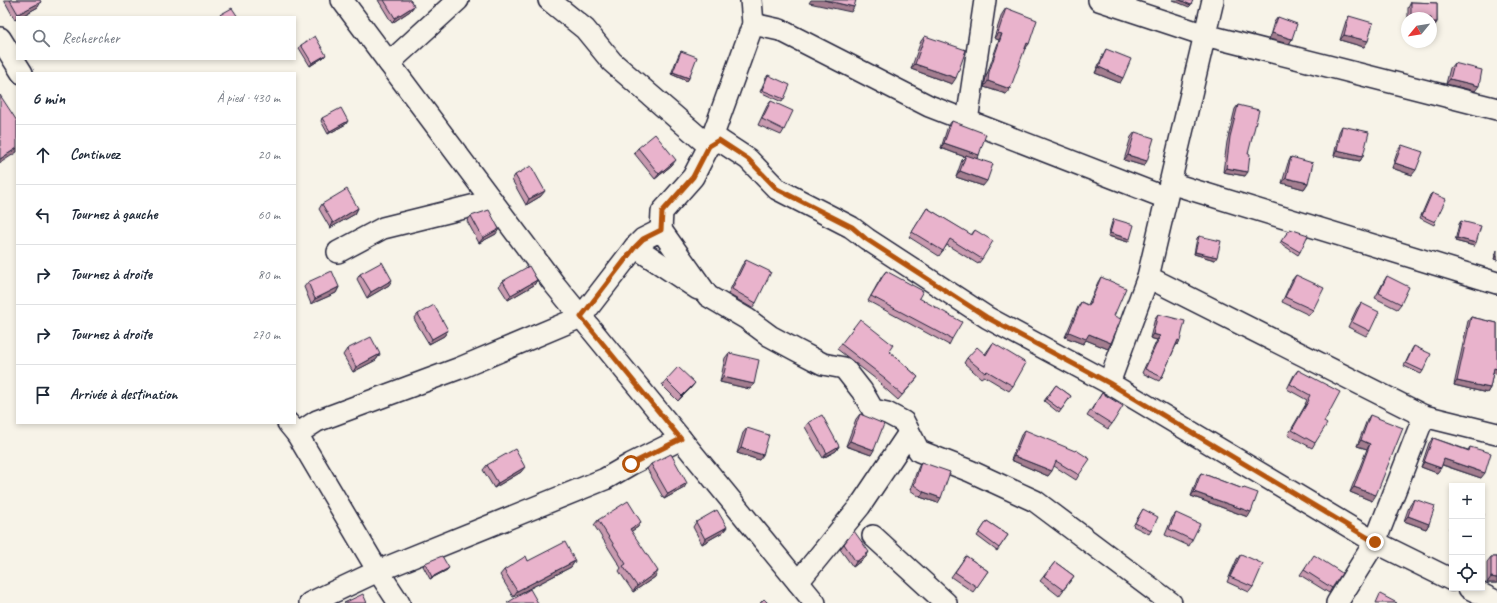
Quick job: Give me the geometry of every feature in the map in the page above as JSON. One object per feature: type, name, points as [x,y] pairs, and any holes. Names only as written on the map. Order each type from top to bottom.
[{"type":"street","points":[[342,0],[492,201],[581,317],[815,603]]},
{"type":"street","points":[[389,63],[458,0]]},
{"type":"street","points":[[549,0],[585,29],[612,62],[709,146]]},
{"type":"street","points":[[708,296],[661,230],[662,212],[693,177],[709,146],[753,24],[751,0]]},
{"type":"street","points":[[967,121],[985,0]]},
{"type":"street","points":[[1099,0],[1205,35],[1497,109]]},
{"type":"street","points":[[1109,383],[1148,277],[1213,0]]},
{"type":"street","points":[[753,24],[780,30],[929,106],[967,121],[1168,190],[1497,283]]},
{"type":"street","points":[[0,38],[21,72]]},
{"type":"street","points":[[709,146],[719,140],[748,159],[777,189],[852,227],[866,239],[988,318],[1109,383],[1375,542],[1449,579]]},
{"type":"street","points":[[338,252],[383,228],[492,201]]},
{"type":"street","points":[[399,603],[378,571],[293,429],[460,368],[581,317],[635,247],[643,239],[661,230]]},
{"type":"street","points":[[635,247],[708,296],[747,319],[770,336],[823,364],[844,368],[862,391],[873,410],[887,412],[904,422],[908,433],[919,451],[970,471],[1035,501],[1171,603]]},
{"type":"street","points":[[1148,277],[1424,416],[1497,434]]},
{"type":"street","points":[[1338,603],[1375,542],[1424,416]]},
{"type":"street","points":[[798,582],[860,506],[908,433]]},
{"type":"street","points":[[310,603],[378,571],[605,479],[681,439]]},
{"type":"street","points":[[873,536],[946,603]]},
{"type":"street","points":[[1475,591],[1497,602]]},
{"type":"building","points":[[10,0],[40,0],[41,2],[18,14]]},
{"type":"building","points":[[384,0],[410,0],[414,6],[395,18]]},
{"type":"building","points":[[824,0],[856,0],[854,7]]},
{"type":"building","points":[[1180,0],[1193,0],[1191,5]]},
{"type":"building","points":[[1411,2],[1437,3],[1437,12],[1411,12]]},
{"type":"building","points":[[232,8],[237,16],[218,16]]},
{"type":"building","points":[[1006,8],[1037,20],[1029,44],[1027,43],[1010,89],[988,81],[989,72],[1002,34],[998,33]]},
{"type":"building","points":[[1349,16],[1373,23],[1368,41],[1344,35]]},
{"type":"building","points":[[1278,17],[1297,24],[1292,39],[1272,33]]},
{"type":"building","points":[[315,36],[326,55],[312,63],[301,45]]},
{"type":"building","points":[[925,36],[966,50],[956,78],[915,64]]},
{"type":"building","points":[[1106,49],[1131,59],[1123,78],[1099,67]]},
{"type":"building","points":[[681,51],[697,57],[689,78],[673,72]]},
{"type":"building","points":[[1454,63],[1482,70],[1479,86],[1450,79]]},
{"type":"building","points":[[768,75],[790,85],[784,99],[762,90]]},
{"type":"building","points":[[0,95],[16,119],[16,149],[0,159]]},
{"type":"building","points":[[771,101],[793,111],[784,130],[762,119]]},
{"type":"building","points":[[1238,105],[1259,110],[1248,154],[1250,154],[1248,172],[1226,168],[1230,137]]},
{"type":"building","points":[[341,108],[348,121],[330,131],[322,118]]},
{"type":"building","points":[[952,121],[986,134],[979,155],[944,143]]},
{"type":"building","points":[[1342,126],[1369,132],[1363,156],[1337,150]]},
{"type":"building","points":[[1135,132],[1154,138],[1147,161],[1128,155]]},
{"type":"building","points":[[655,134],[676,160],[659,174],[638,148]]},
{"type":"building","points":[[1402,145],[1423,152],[1416,170],[1395,163]]},
{"type":"building","points":[[966,155],[993,164],[987,181],[960,171]]},
{"type":"building","points":[[1291,157],[1313,163],[1308,183],[1286,178]]},
{"type":"building","points":[[531,166],[545,191],[529,199],[515,175]]},
{"type":"building","points":[[347,189],[358,208],[333,223],[322,204]]},
{"type":"building","points":[[1432,193],[1446,199],[1435,222],[1422,216]]},
{"type":"building","points":[[927,208],[972,235],[975,230],[993,241],[982,259],[950,239],[943,251],[912,232]]},
{"type":"building","points":[[489,210],[499,229],[483,238],[471,216]]},
{"type":"building","points":[[1114,219],[1134,225],[1130,239],[1110,233]]},
{"type":"building","points":[[1461,221],[1481,226],[1476,243],[1457,238]]},
{"type":"building","points":[[1290,229],[1308,235],[1300,252],[1281,241]]},
{"type":"building","points":[[1199,236],[1221,241],[1217,257],[1195,252]]},
{"type":"building","points":[[746,260],[771,272],[756,303],[732,289]]},
{"type":"building","points":[[382,262],[392,280],[371,292],[360,274]]},
{"type":"building","points":[[529,266],[537,280],[511,295],[503,281]]},
{"type":"building","points":[[332,271],[339,287],[315,299],[308,282]]},
{"type":"building","points":[[886,271],[923,291],[919,298],[962,322],[952,339],[871,296]]},
{"type":"building","points":[[1296,275],[1324,288],[1313,310],[1285,297]]},
{"type":"building","points":[[1387,276],[1409,287],[1401,304],[1379,293]]},
{"type":"building","points":[[1101,277],[1126,288],[1114,316],[1121,319],[1111,343],[1089,334],[1086,339],[1069,332],[1081,302],[1089,306]]},
{"type":"building","points":[[1361,303],[1379,312],[1370,331],[1352,322]]},
{"type":"building","points":[[434,305],[448,330],[432,339],[418,314]]},
{"type":"building","points":[[1158,314],[1185,321],[1180,341],[1178,340],[1162,377],[1145,369],[1160,336],[1153,334]]},
{"type":"building","points":[[1471,317],[1497,323],[1497,369],[1494,368],[1490,388],[1457,381]]},
{"type":"building","points":[[860,319],[893,345],[889,351],[918,377],[902,395],[884,379],[885,378],[841,344]]},
{"type":"building","points":[[371,337],[380,354],[356,367],[347,349]]},
{"type":"building","points":[[993,343],[1026,363],[1013,386],[987,371],[985,373],[967,358],[977,347],[986,355]]},
{"type":"building","points":[[1414,346],[1431,354],[1423,371],[1406,363]]},
{"type":"building","points":[[729,353],[759,360],[754,384],[723,377]]},
{"type":"building","points":[[678,367],[695,383],[682,396],[666,380]]},
{"type":"building","points":[[1298,370],[1340,392],[1324,422],[1327,424],[1315,443],[1292,430],[1309,400],[1310,395],[1290,384]]},
{"type":"building","points":[[1056,385],[1071,396],[1061,410],[1046,399]]},
{"type":"building","points":[[1102,393],[1123,406],[1112,424],[1091,411]]},
{"type":"building","points":[[860,414],[884,424],[874,450],[850,441]]},
{"type":"building","points":[[822,415],[839,446],[827,453],[809,422]]},
{"type":"building","points":[[1370,415],[1403,428],[1376,495],[1354,487],[1370,444],[1361,440]]},
{"type":"building","points":[[747,428],[769,435],[763,455],[741,448]]},
{"type":"building","points":[[1025,430],[1075,451],[1076,450],[1090,459],[1079,475],[1056,461],[1052,471],[1014,456]]},
{"type":"building","points":[[1433,438],[1469,451],[1470,447],[1491,453],[1485,473],[1444,459],[1441,468],[1424,462]]},
{"type":"building","points":[[515,449],[525,467],[498,483],[487,465]]},
{"type":"building","points":[[671,454],[687,483],[668,494],[651,464]]},
{"type":"building","points":[[921,462],[950,472],[941,498],[924,492],[914,485]]},
{"type":"building","points":[[1201,473],[1258,493],[1251,512],[1194,492]]},
{"type":"building","points":[[1414,499],[1435,506],[1429,524],[1408,516]]},
{"type":"building","points":[[628,501],[641,522],[630,529],[658,571],[637,586],[623,566],[626,564],[598,520]]},
{"type":"building","points":[[1143,509],[1158,517],[1151,531],[1135,523]]},
{"type":"building","points":[[717,510],[727,527],[705,539],[696,522]]},
{"type":"building","points":[[1176,513],[1200,524],[1192,540],[1169,529]]},
{"type":"building","points":[[987,521],[1008,535],[999,548],[979,533]]},
{"type":"building","points":[[854,531],[869,552],[856,562],[844,544]]},
{"type":"building","points":[[565,542],[575,561],[517,591],[504,570],[526,556],[528,561]]},
{"type":"building","points":[[1241,554],[1263,564],[1253,587],[1230,577]]},
{"type":"building","points":[[1314,555],[1342,573],[1332,588],[1304,570]]},
{"type":"building","points":[[442,556],[449,568],[432,577],[425,563]]},
{"type":"building","points":[[966,556],[988,571],[977,587],[955,572]]},
{"type":"building","points":[[1491,557],[1497,557],[1497,578],[1491,577]]},
{"type":"building","points":[[1055,562],[1074,576],[1063,590],[1044,576]]},
{"type":"building","points":[[530,589],[538,603],[507,603]]},
{"type":"building","points":[[363,594],[367,603],[344,603]]},
{"type":"building","points":[[1380,594],[1397,603],[1376,603]]},
{"type":"building","points":[[764,599],[768,603],[760,603]]},
{"type":"route","points":[[631,464],[681,439],[581,317],[635,247],[643,239],[661,230],[662,212],[693,177],[709,146],[719,140],[748,159],[777,189],[852,227],[866,239],[988,318],[1109,383],[1375,542]]}]
